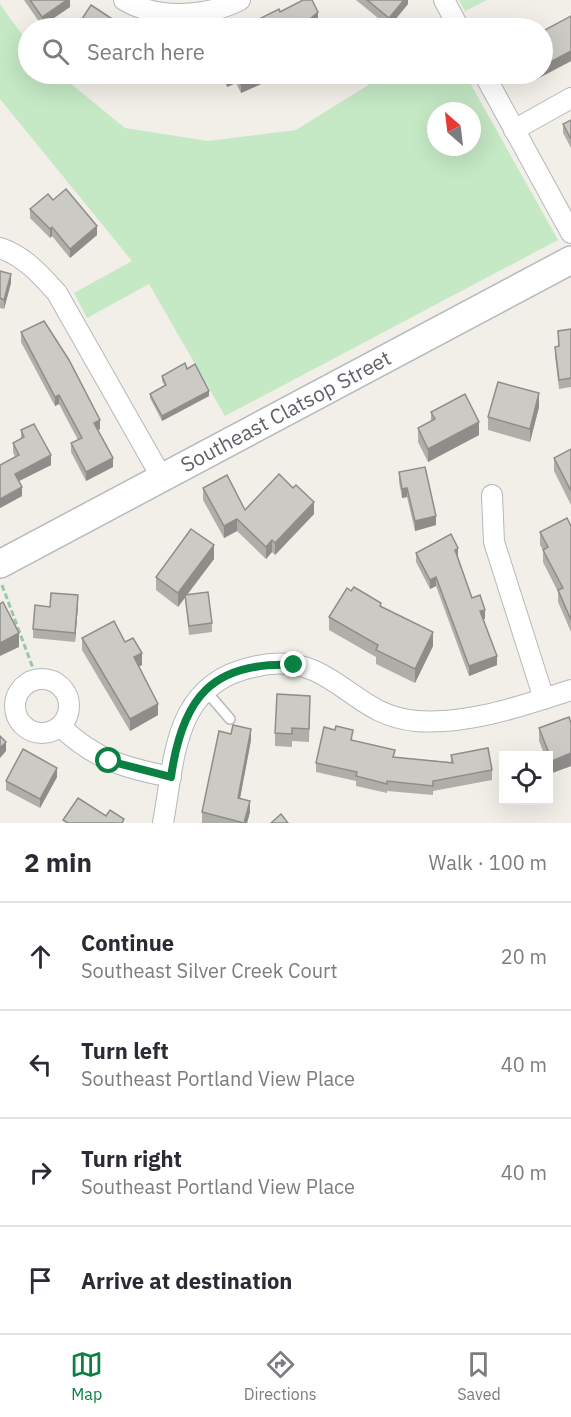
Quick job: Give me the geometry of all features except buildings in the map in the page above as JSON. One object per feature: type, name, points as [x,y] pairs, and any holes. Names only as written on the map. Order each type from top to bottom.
[{"type":"street","points":[[124,0],[156,12],[181,14],[206,12],[240,0]]},
{"type":"street","points":[[444,0],[454,18]]},
{"type":"street","points":[[489,84],[571,233]]},
{"type":"street","points":[[514,130],[571,98]]},
{"type":"street","points":[[0,248],[12,252],[36,270],[57,292],[162,478]]},
{"type":"street","name":"Southeast Clatsop Street","points":[[2,575],[162,478],[571,260]]},
{"type":"street","points":[[492,495],[494,542],[544,699]]},
{"type":"street","points":[[163,823],[176,743],[182,724],[206,690],[224,676],[267,664],[294,665],[314,671],[360,702],[386,715],[415,721],[446,721],[481,716],[571,690]]},
{"type":"street","points":[[37,678],[55,681],[64,688],[70,701],[69,715],[61,727],[44,734],[32,732],[23,726],[15,713],[15,703],[20,690],[37,678]]},
{"type":"street","points":[[61,727],[88,751],[109,761],[171,777]]},
{"type":"lane","points":[[206,690],[230,719]]},
{"type":"path","points":[[2,575],[37,678]]},
{"type":"green space","points":[[459,0],[487,0],[465,11]]},
{"type":"green space","points":[[0,4],[18,29],[18,84],[71,84],[125,128],[208,141],[296,130],[370,84],[471,84],[481,102],[427,102],[427,156],[481,156],[481,103],[558,240],[225,416],[149,284],[87,318],[74,293],[132,261],[0,99]]},
{"type":"route","points":[[109,761],[132,769],[171,777],[176,743],[182,724],[192,706],[206,690],[224,676],[242,669],[267,664],[294,665]]}]
